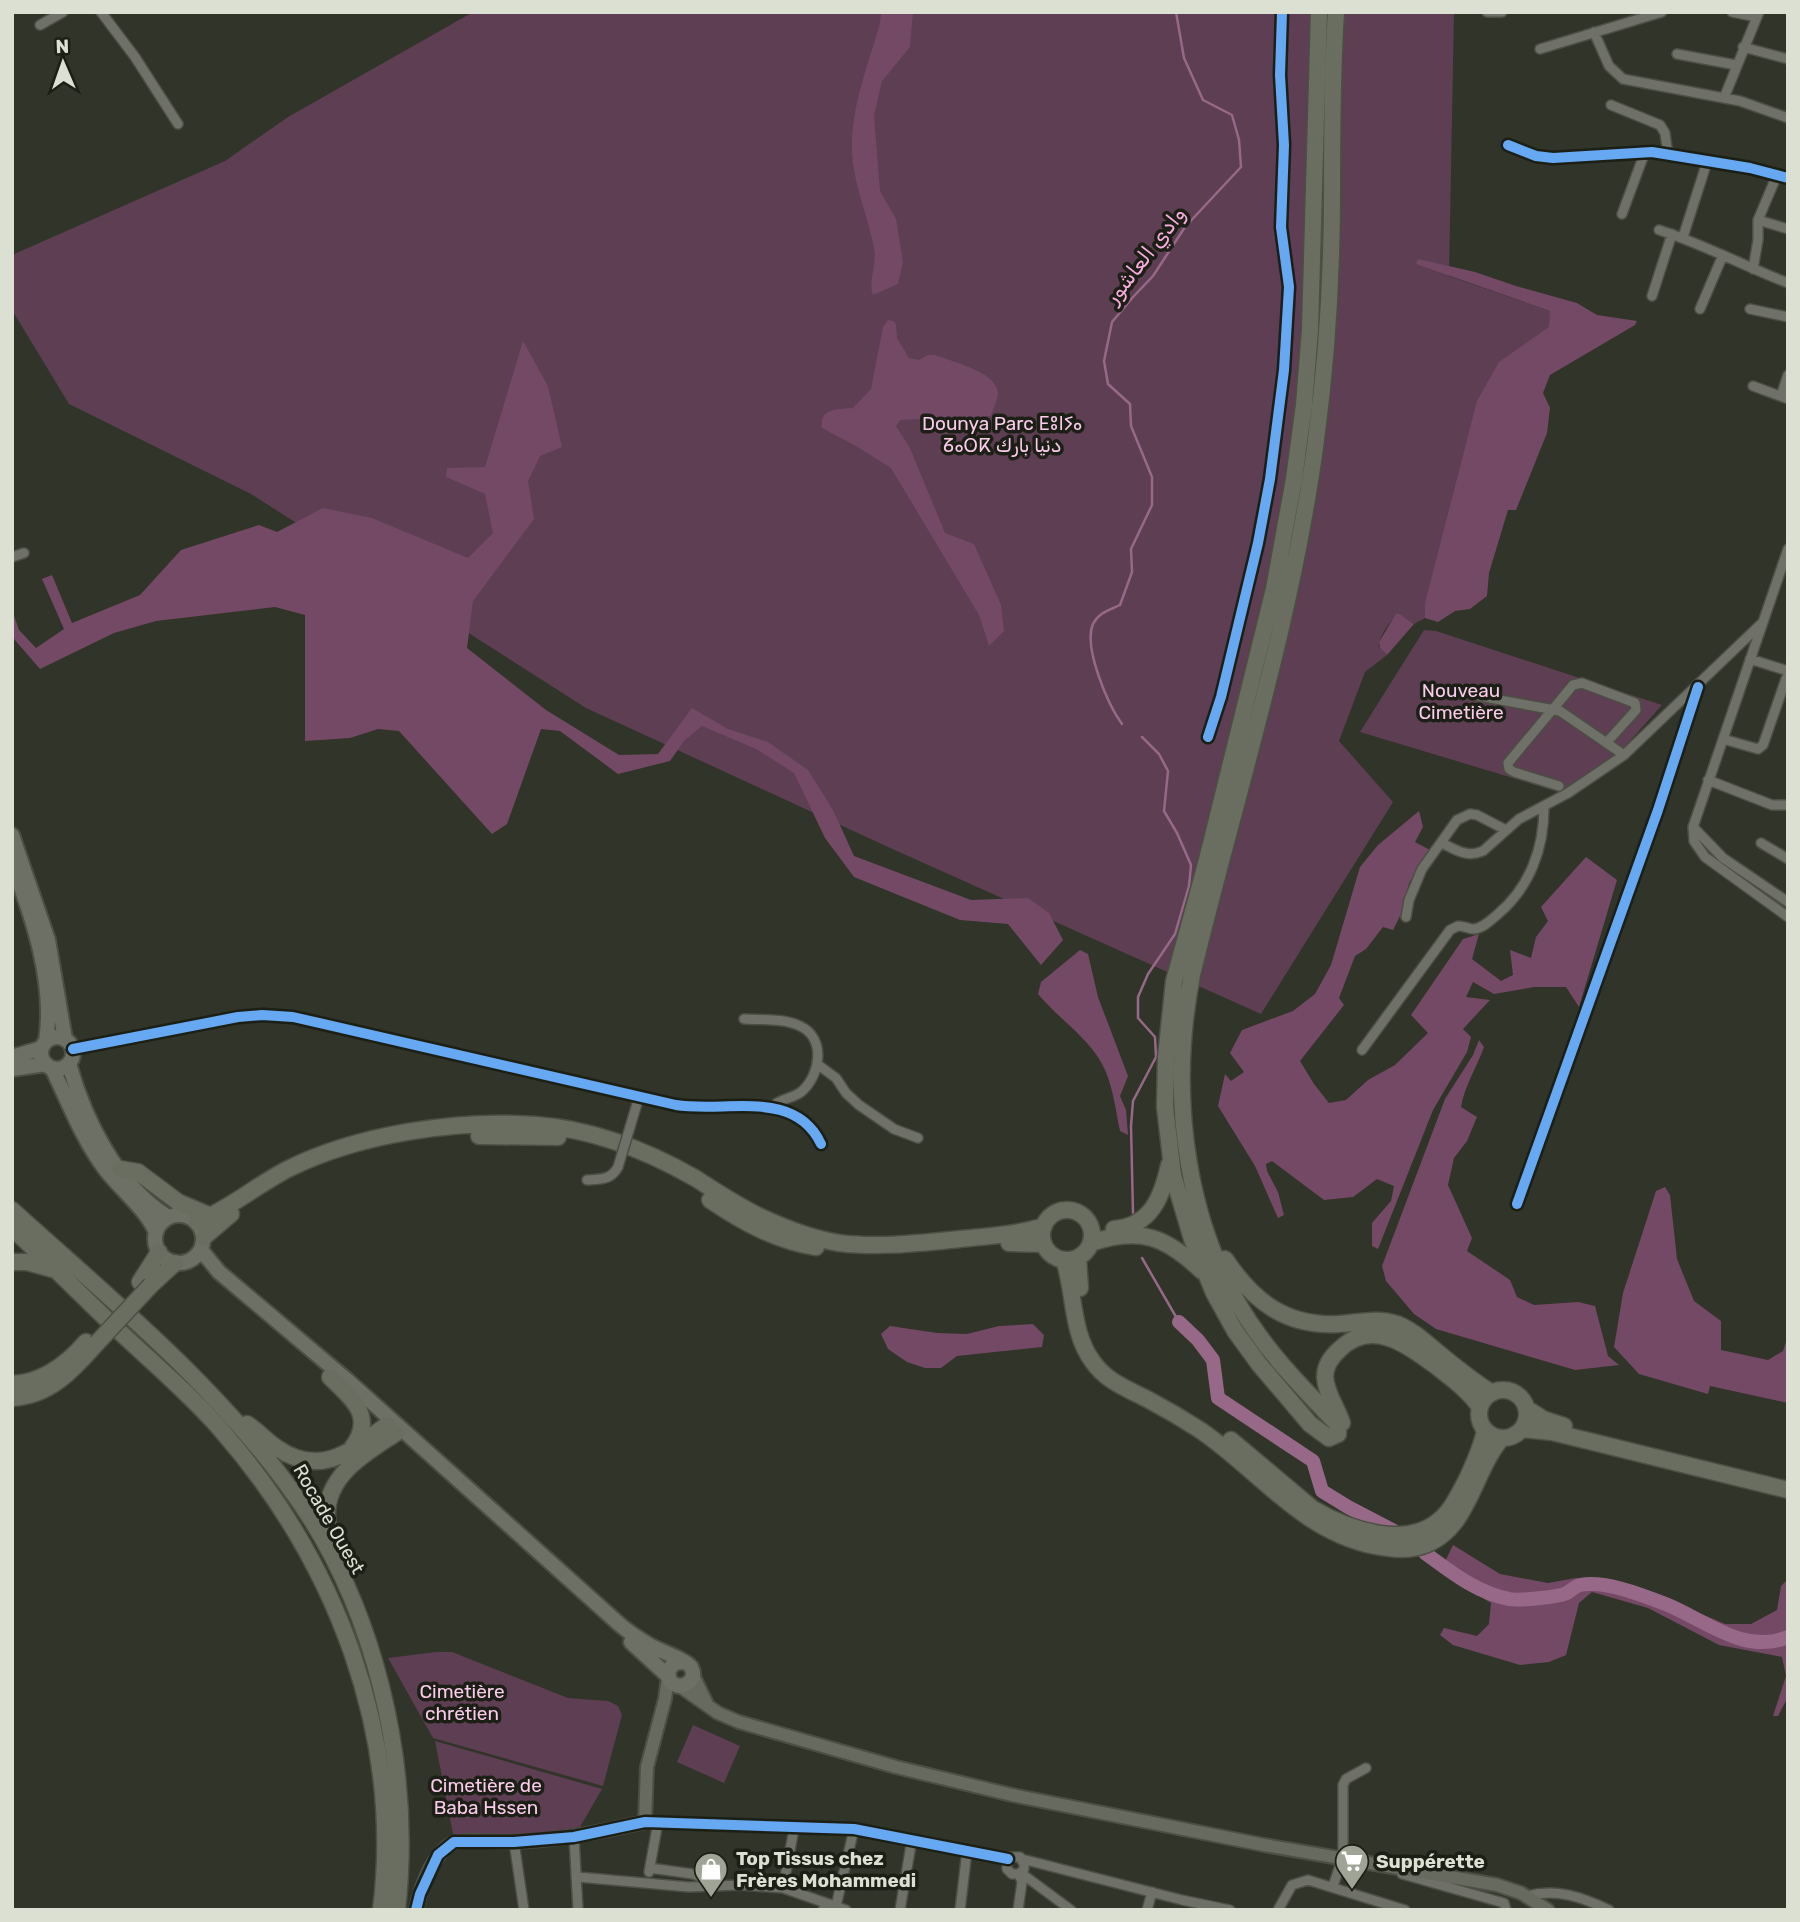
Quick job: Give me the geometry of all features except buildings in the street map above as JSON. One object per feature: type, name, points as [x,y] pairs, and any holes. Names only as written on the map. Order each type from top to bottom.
[{"type":"highway","points":[[1319,12],[1314,246],[1300,442],[1274,589],[1208,860],[1174,981],[1166,1058],[1170,1159],[1185,1219],[1204,1273],[1235,1331],[1277,1386],[1310,1424],[1326,1437],[1336,1437],[1342,1422],[1328,1393],[1325,1371],[1341,1348],[1352,1339],[1366,1335],[1388,1336],[1405,1344],[1465,1389],[1480,1407]]},
{"type":"highway","points":[[1336,12],[1331,112],[1329,290],[1323,374],[1311,475],[1285,616],[1197,956],[1184,1023],[1181,1075],[1185,1135],[1192,1174],[1207,1234],[1227,1283],[1258,1335],[1309,1397],[1339,1428]]},
{"type":"highway","points":[[120,1169],[138,1172],[204,1219],[276,1175],[341,1147],[404,1133],[510,1124],[575,1130],[628,1146],[678,1169],[762,1217],[820,1239],[860,1244],[923,1243],[1014,1234],[1044,1226]]},
{"type":"highway","points":[[199,1249],[214,1227],[253,1199],[296,1176],[337,1159],[416,1141],[488,1135],[569,1138],[623,1154],[648,1163],[745,1223],[773,1236],[805,1246],[850,1253],[882,1254],[1015,1243],[1044,1244]]},
{"type":"highway","points":[[1090,1225],[1128,1227],[1145,1217],[1162,1193],[1170,1159]]},
{"type":"highway","name":"Rocade Ouest","points":[[12,1210],[164,1348],[234,1419],[288,1484],[335,1564],[365,1636],[382,1692],[392,1739],[400,1813],[397,1910]]},
{"type":"highway","points":[[1066,1210],[1083,1216],[1090,1225],[1091,1243],[1088,1249],[1071,1259],[1052,1255],[1044,1244],[1044,1226],[1050,1217],[1066,1210]]},
{"type":"highway","name":"Rocade Ouest","points":[[12,1228],[221,1429],[284,1511],[323,1581],[353,1654],[376,1740],[385,1833],[381,1910]]},
{"type":"highway","points":[[1207,1234],[1241,1283],[1277,1312],[1314,1323],[1342,1324],[1374,1320],[1402,1326],[1492,1393]]},
{"type":"highway","points":[[1091,1243],[1114,1236],[1148,1236],[1179,1250],[1204,1273]]},
{"type":"highway","points":[[12,1398],[25,1397],[49,1389],[67,1376],[146,1280],[159,1252]]},
{"type":"highway","points":[[1071,1259],[1080,1286],[1089,1337],[1108,1366],[1121,1377],[1179,1405],[1220,1432],[1313,1509],[1334,1520],[1366,1531],[1402,1535],[1418,1533],[1432,1527],[1451,1508],[1477,1458],[1485,1431]]},
{"type":"highway","points":[[1071,1259],[1079,1333],[1087,1353],[1098,1369],[1120,1386],[1163,1407],[1198,1429],[1234,1456],[1289,1505],[1337,1534],[1371,1546],[1397,1549],[1414,1549],[1438,1538],[1461,1516],[1486,1460],[1502,1438]]},
{"type":"highway","points":[[12,1262],[27,1262],[58,1270]]},
{"type":"highway","points":[[146,1280],[175,1263]]},
{"type":"highway","points":[[12,1384],[24,1384],[48,1374],[94,1340]]},
{"type":"highway","points":[[330,1377],[356,1403],[361,1415],[359,1437],[346,1454]]},
{"type":"highway","points":[[1526,1408],[1526,1420],[1522,1429],[1511,1437],[1493,1436],[1485,1431],[1479,1419],[1480,1407],[1485,1398],[1501,1390],[1514,1393],[1526,1408],[1543,1419],[1560,1425],[1788,1479]]},
{"type":"highway","points":[[234,1419],[249,1425],[277,1448],[299,1459],[325,1461],[346,1454],[391,1429]]},
{"type":"highway","points":[[335,1564],[327,1516],[334,1487],[355,1460],[391,1429]]},
{"type":"highway","points":[[1522,1429],[1559,1434],[1788,1490]]},
{"type":"main road","points":[[12,835],[48,940],[69,1051],[87,1115],[120,1169],[145,1200],[168,1217]]},
{"type":"main road","points":[[12,863],[36,936],[44,974],[49,1015],[41,1055],[87,1142],[119,1186],[145,1213],[156,1232]]},
{"type":"main road","points":[[12,1057],[44,1045],[53,1037],[69,1051]]},
{"type":"main road","points":[[12,1069],[49,1066],[63,1068],[69,1051]]},
{"type":"main road","points":[[119,1186],[143,1226],[148,1245],[146,1280]]},
{"type":"main road","points":[[199,1249],[175,1263],[167,1260],[159,1252],[155,1241],[160,1223],[168,1217],[183,1215],[204,1219],[199,1249],[209,1271],[524,1545],[674,1685],[740,1722],[937,1778],[1012,1795],[1264,1845],[1497,1885],[1527,1896],[1548,1910]]},
{"type":"main road","points":[[199,1249],[219,1272],[347,1380],[618,1623],[646,1643],[690,1667],[708,1706]]},
{"type":"main road","points":[[416,1910],[420,1894],[438,1855],[453,1842],[514,1842],[574,1837],[651,1822],[647,1767],[661,1714],[668,1671],[674,1664],[683,1662]]},
{"type":"main road","points":[[661,1714],[681,1687],[690,1682],[693,1675]]},
{"type":"street","points":[[40,25],[63,12]]},
{"type":"street","points":[[101,12],[135,57],[178,124]]},
{"type":"street","points":[[1208,737],[1221,697],[1261,529],[1276,442],[1284,370],[1289,287],[1281,228],[1284,145],[1280,66],[1282,12]]},
{"type":"street","points":[[1487,12],[1502,12]]},
{"type":"street","points":[[1540,49],[1662,12]]},
{"type":"street","points":[[1724,98],[1757,15],[1732,12]]},
{"type":"street","points":[[1594,32],[1609,66],[1618,76],[1630,81],[1751,104],[1788,118]]},
{"type":"street","points":[[1743,47],[1788,59]]},
{"type":"street","points":[[1677,54],[1735,65]]},
{"type":"street","points":[[1611,105],[1660,124],[1665,133],[1668,155]]},
{"type":"street","points":[[1508,145],[1536,156],[1553,158],[1645,152],[1750,168],[1788,178]]},
{"type":"street","points":[[1622,214],[1645,152]]},
{"type":"street","points":[[1683,237],[1707,162]]},
{"type":"street","points":[[1753,269],[1758,220],[1777,175]]},
{"type":"street","points":[[1758,220],[1788,229]]},
{"type":"street","points":[[1659,230],[1683,237],[1788,283]]},
{"type":"street","points":[[1652,296],[1672,234]]},
{"type":"street","points":[[1700,309],[1723,255]]},
{"type":"street","points":[[1750,309],[1788,317]]},
{"type":"street","points":[[1753,387],[1784,398],[1788,375]]},
{"type":"street","points":[[1788,549],[1693,827],[1694,841],[1705,857],[1788,917]]},
{"type":"street","points":[[12,557],[24,553]]},
{"type":"street","points":[[1776,586],[1788,589]]},
{"type":"street","points":[[1442,843],[1464,853],[1477,853],[1488,848],[1519,819],[1544,807],[1624,755],[1763,622]]},
{"type":"street","points":[[1723,739],[1758,749],[1763,745],[1788,672],[1750,659]]},
{"type":"street","points":[[1559,786],[1514,772],[1509,769],[1507,763],[1571,686],[1579,683],[1634,701],[1636,710],[1606,742]]},
{"type":"street","points":[[1517,1204],[1658,810],[1698,687]]},
{"type":"street","points":[[1452,691],[1553,709],[1570,717],[1624,755]]},
{"type":"street","points":[[1709,780],[1788,812]]},
{"type":"street","points":[[1772,805],[1788,804]]},
{"type":"street","points":[[1363,1050],[1450,930],[1458,926],[1479,928],[1505,908],[1517,894],[1527,880],[1542,844],[1544,807]]},
{"type":"street","points":[[1406,917],[1414,884],[1457,820],[1470,814],[1484,817],[1506,830]]},
{"type":"street","points":[[1693,827],[1723,858],[1788,902]]},
{"type":"street","points":[[1761,843],[1788,859]]},
{"type":"street","points":[[69,1051],[238,1017],[293,1017],[693,1108],[772,1107],[789,1111],[812,1127],[821,1144]]},
{"type":"street","points":[[744,1019],[801,1026],[809,1032],[818,1048],[817,1064],[800,1093],[779,1100],[772,1107]]},
{"type":"street","points":[[817,1064],[836,1078],[846,1093],[859,1105],[887,1125],[918,1138]]},
{"type":"street","points":[[587,1180],[609,1178],[613,1175],[618,1167],[639,1097]]},
{"type":"street","points":[[1333,1886],[1343,1857],[1343,1786],[1346,1779],[1366,1768]]},
{"type":"street","points":[[647,1883],[651,1822],[854,1829],[1008,1859],[1014,1856],[1152,1892],[1182,1905],[1228,1910]]},
{"type":"street","points":[[783,1888],[794,1829]]},
{"type":"street","points":[[828,1906],[854,1829]]},
{"type":"street","points":[[574,1837],[578,1910]]},
{"type":"street","points":[[900,1910],[912,1839]]},
{"type":"street","points":[[514,1842],[524,1910]]},
{"type":"street","points":[[960,1910],[967,1851]]},
{"type":"street","points":[[1343,1857],[1504,1903],[1507,1910]]},
{"type":"street","points":[[1008,1859],[1006,1866],[1009,1872],[1020,1873],[1071,1910]]},
{"type":"street","points":[[1018,1910],[1022,1882],[1020,1873],[1024,1866],[1022,1859]]},
{"type":"street","points":[[650,1868],[693,1874],[724,1886]]},
{"type":"street","points":[[578,1877],[690,1887],[741,1885],[783,1888],[828,1906],[846,1910]]},
{"type":"street","points":[[1278,1910],[1287,1890],[1296,1882],[1308,1880],[1405,1910]]},
{"type":"street","points":[[1147,1910],[1152,1892]]},
{"type":"street","points":[[1527,1896],[1541,1892],[1569,1895],[1609,1910]]},
{"type":"green space","name":"Dounya Parc ⴹⵓⵏⵢⴰ ⵒⴰⵔⴽ دنيا بارك","points":[[473,12],[1454,12],[1449,276],[1550,311],[1566,320],[1425,603],[1425,618],[1414,624],[1400,614],[1393,619],[1379,643],[1379,647],[1387,655],[1365,672],[1339,741],[1393,802],[1261,1014],[586,708],[251,494],[69,404],[12,310],[12,255],[225,161],[288,117]]},
{"type":"green space","name":"Nouveau Cimetière","points":[[1424,630],[1436,631],[1662,705],[1614,759],[1563,793],[1360,732]]},
{"type":"green space","name":"Cimetière chrétien","points":[[452,1652],[568,1698],[608,1701],[618,1706],[622,1715],[603,1786],[433,1738],[388,1658]]},
{"type":"green space","points":[[693,1725],[740,1746],[724,1783],[677,1762]]},
{"type":"green space","name":"Cimetière de Baba Hssen","points":[[435,1741],[602,1789],[580,1827],[534,1834],[453,1834]]},
{"type":"shaded area","points":[[881,12],[913,12],[910,47],[882,81],[874,116],[880,191],[896,219],[903,262],[898,284],[873,295],[871,285],[874,248],[855,175],[852,146],[855,110]]},
{"type":"shaded area","points":[[1418,259],[1475,272],[1577,303],[1597,315],[1637,321],[1635,325],[1550,375],[1543,393],[1550,408],[1547,433],[1516,510],[1508,510],[1489,573],[1487,596],[1470,609],[1455,611],[1438,622],[1425,618],[1425,603],[1477,401],[1499,362],[1549,327],[1550,311],[1416,264]]},
{"type":"shaded area","points":[[888,320],[896,324],[897,338],[909,358],[919,360],[935,355],[983,374],[996,386],[998,394],[991,416],[900,420],[896,426],[910,448],[945,533],[974,544],[1001,605],[1004,631],[989,646],[979,615],[891,468],[822,428],[823,417],[827,413],[836,409],[853,408],[871,389],[883,327]]},
{"type":"shaded area","points":[[523,341],[548,386],[562,447],[540,456],[528,481],[534,519],[473,601],[467,648],[546,710],[619,755],[658,754],[692,708],[728,729],[768,742],[808,770],[833,810],[854,856],[971,900],[1028,898],[1049,913],[1063,940],[1041,965],[1008,924],[960,920],[854,877],[825,838],[794,773],[756,749],[702,726],[684,741],[670,761],[618,774],[560,731],[541,729],[507,824],[492,834],[399,731],[378,729],[350,738],[305,741],[305,615],[275,607],[156,621],[114,633],[40,669],[14,639],[12,610],[19,630],[36,648],[64,629],[42,579],[52,575],[72,623],[140,595],[181,550],[259,525],[277,532],[323,508],[372,518],[468,558],[493,533],[485,494],[446,477],[447,468],[485,467]]},
{"type":"shaded area","points":[[1396,614],[1414,624],[1387,655],[1380,648],[1379,642]]},
{"type":"shaded area","points":[[1419,811],[1423,827],[1415,842],[1430,850],[1409,883],[1403,910],[1393,930],[1383,927],[1366,949],[1355,956],[1339,998],[1344,1005],[1300,1061],[1329,1103],[1346,1100],[1368,1080],[1395,1065],[1428,1033],[1411,1015],[1463,939],[1479,934],[1472,959],[1501,981],[1513,975],[1510,950],[1531,958],[1536,937],[1548,921],[1541,907],[1586,857],[1617,880],[1579,1007],[1566,987],[1534,987],[1494,994],[1473,982],[1466,997],[1490,1000],[1463,1029],[1471,1037],[1467,1052],[1433,1110],[1378,1249],[1372,1246],[1372,1223],[1391,1201],[1394,1186],[1377,1179],[1353,1197],[1324,1200],[1272,1161],[1266,1164],[1267,1171],[1278,1192],[1284,1215],[1278,1218],[1255,1166],[1218,1106],[1225,1074],[1231,1081],[1244,1072],[1230,1053],[1242,1030],[1293,1011],[1315,994],[1331,965],[1360,867],[1378,845]]},
{"type":"shaded area","points":[[1080,950],[1088,954],[1098,997],[1128,1076],[1120,1096],[1126,1110],[1128,1135],[1120,1131],[1111,1087],[1101,1062],[1088,1044],[1038,994],[1041,982]]},
{"type":"shaded area","points":[[1479,1040],[1484,1047],[1461,1107],[1477,1117],[1467,1141],[1454,1158],[1448,1185],[1472,1238],[1467,1251],[1510,1280],[1517,1297],[1534,1305],[1578,1302],[1595,1306],[1608,1356],[1619,1365],[1575,1370],[1436,1329],[1414,1314],[1386,1281],[1382,1266],[1445,1099],[1473,1055]]},
{"type":"shaded area","points":[[1665,1187],[1670,1195],[1677,1259],[1694,1301],[1721,1321],[1721,1350],[1768,1360],[1783,1351],[1788,1336],[1788,1403],[1710,1386],[1708,1394],[1639,1374],[1614,1347],[1623,1293],[1656,1191]]},
{"type":"shaded area","points":[[1033,1324],[1044,1335],[1042,1347],[957,1356],[941,1368],[925,1368],[907,1362],[888,1349],[881,1334],[890,1326],[937,1333],[967,1334],[999,1326]]},
{"type":"shaded area","points":[[1453,1545],[1500,1574],[1548,1583],[1576,1578],[1641,1588],[1725,1624],[1751,1624],[1777,1610],[1781,1586],[1788,1579],[1788,1697],[1778,1716],[1773,1716],[1786,1676],[1782,1657],[1719,1645],[1648,1608],[1592,1592],[1579,1603],[1566,1655],[1549,1662],[1520,1665],[1453,1645],[1440,1635],[1444,1628],[1477,1636],[1489,1624],[1491,1603],[1440,1572]]},
{"type":"waterway","name":"وادي العاشور","points":[[1122,724],[1098,676],[1091,647],[1091,634],[1098,617],[1120,605],[1132,572],[1131,549],[1152,505],[1152,477],[1131,426],[1130,404],[1108,384],[1104,361],[1112,322],[1153,276],[1185,227],[1241,167],[1239,140],[1232,115],[1203,100],[1184,58],[1176,12]]},
{"type":"waterway","points":[[1133,1213],[1133,1101],[1156,1057],[1155,1037],[1138,1018],[1138,997],[1148,974],[1175,934],[1189,886],[1191,865],[1164,811],[1168,771],[1159,754],[1142,737]]},
{"type":"waterway","points":[[1142,1258],[1179,1322]]},
{"type":"waterway","points":[[1179,1322],[1198,1340],[1213,1360],[1218,1398],[1313,1461],[1322,1491],[1394,1531]]},
{"type":"waterway","points":[[1425,1553],[1475,1587],[1509,1599],[1556,1596],[1580,1585],[1601,1585],[1659,1601],[1741,1639],[1756,1642],[1788,1637]]},
{"type":"cycle path","points":[[1208,737],[1221,697],[1258,543],[1270,479],[1284,370],[1289,287],[1281,227],[1284,145],[1280,75],[1282,12]]},
{"type":"cycle path","points":[[1508,145],[1536,156],[1553,158],[1652,152],[1750,168],[1788,178]]},
{"type":"cycle path","points":[[1517,1204],[1658,810],[1698,687]]},
{"type":"cycle path","points":[[73,1049],[238,1017],[293,1017],[676,1105],[758,1106],[777,1109],[794,1115],[809,1127],[821,1144]]},
{"type":"cycle path","points":[[416,1910],[420,1894],[438,1855],[454,1842],[514,1842],[574,1837],[645,1822],[854,1829],[1008,1859]]},
{"type":"place","name":"Suppérette","points":[[1352,1891]]},
{"type":"place","name":"Top Tissus chez Frères Mohammedi","points":[[711,1899]]}]
